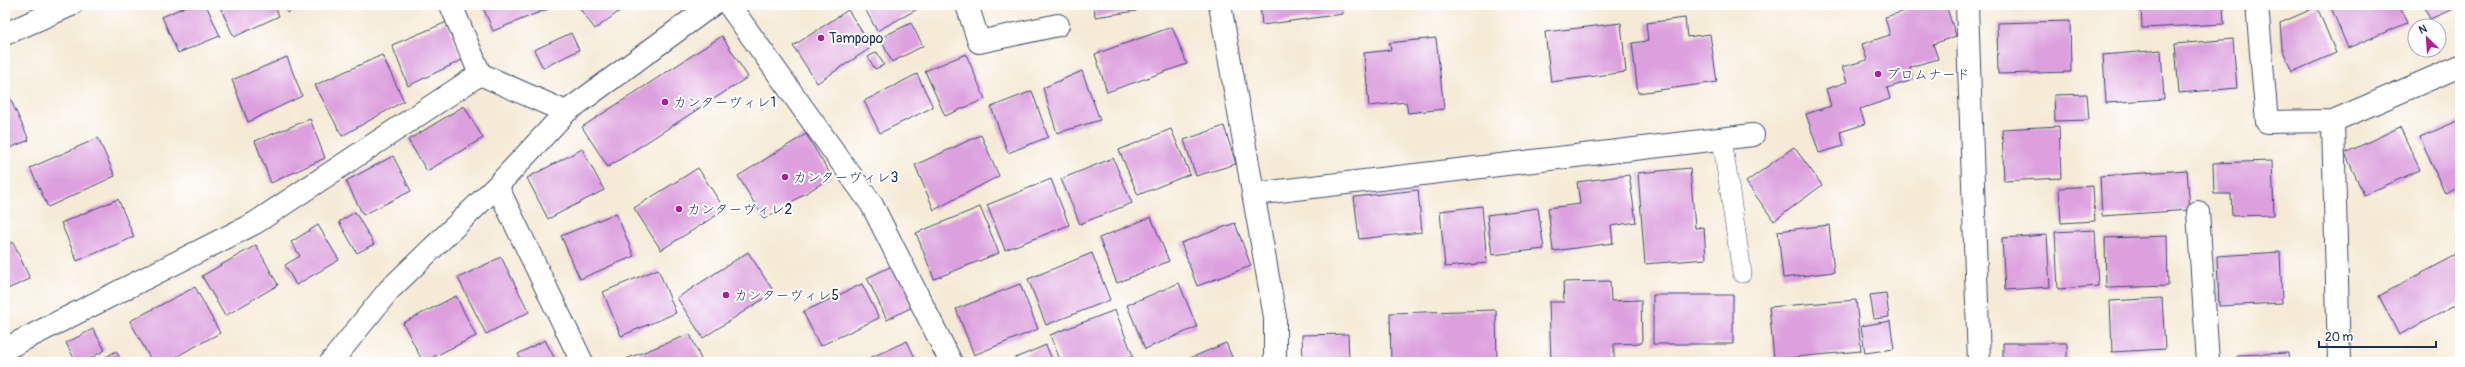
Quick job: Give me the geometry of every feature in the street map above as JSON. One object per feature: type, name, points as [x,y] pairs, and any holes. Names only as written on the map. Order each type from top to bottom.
[{"type":"street","points":[[5,34],[71,5]]},
{"type":"street","points":[[451,5],[480,74],[566,112]]},
{"type":"street","points":[[331,362],[389,290],[497,186],[566,112],[712,5]]},
{"type":"street","points":[[729,5],[872,205],[951,362]]},
{"type":"street","points":[[967,5],[979,42],[1058,25]]},
{"type":"street","points":[[1220,5],[1276,317],[1275,362]]},
{"type":"street","points":[[1967,5],[1979,362]]},
{"type":"street","points":[[2257,5],[2267,122],[2333,121],[2460,66]]},
{"type":"street","points":[[5,349],[255,223],[480,74]]},
{"type":"street","points":[[2333,121],[2339,362]]},
{"type":"street","points":[[1254,194],[1752,135]]},
{"type":"street","points":[[497,186],[582,362]]},
{"type":"street","points":[[2198,212],[2208,362]]},
{"type":"lane","points":[[1722,139],[1742,273]]},
{"type":"building","points":[[189,5],[206,5],[220,36],[178,53],[162,17]]},
{"type":"building","points":[[219,5],[274,5],[279,16],[234,37]]},
{"type":"building","points":[[284,5],[304,5],[287,13]]},
{"type":"building","points":[[482,5],[548,5],[550,8],[493,31]]},
{"type":"building","points":[[577,5],[628,5],[595,29]]},
{"type":"building","points":[[863,5],[925,5],[877,31]]},
{"type":"building","points":[[1094,5],[1135,5],[1136,11],[1095,17]]},
{"type":"building","points":[[1260,5],[1342,5],[1343,14],[1262,25]]},
{"type":"building","name":"プロムナード","points":[[1906,5],[1946,5],[1956,36],[1933,44],[1938,59],[1910,67],[1913,80],[1887,88],[1890,99],[1860,109],[1865,124],[1840,132],[1844,146],[1819,153],[1806,114],[1831,106],[1826,89],[1847,82],[1842,67],[1867,60],[1862,44],[1890,35],[1885,17],[1908,10]]},
{"type":"building","points":[[2141,5],[2223,5],[2224,24],[2142,28]]},
{"type":"building","points":[[2330,5],[2399,5],[2407,23],[2348,48]]},
{"type":"building","points":[[2423,5],[2460,5],[2432,18],[2430,18]]},
{"type":"building","points":[[2317,7],[2336,53],[2292,72],[2282,48],[2280,23]]},
{"type":"building","points":[[848,10],[872,47],[817,83],[793,46]]},
{"type":"building","points":[[1685,18],[1687,37],[1710,34],[1717,82],[1638,93],[1632,43],[1648,41],[1646,23]]},
{"type":"building","points":[[2070,21],[2071,72],[1998,74],[1997,23]]},
{"type":"building","points":[[447,22],[462,60],[408,86],[392,45]]},
{"type":"building","points":[[911,23],[923,46],[892,62],[880,38]]},
{"type":"building","points":[[1621,23],[1626,72],[1551,82],[1545,32]]},
{"type":"building","points":[[1172,27],[1187,64],[1107,92],[1095,54]]},
{"type":"building","points":[[571,33],[579,50],[543,68],[534,50]]},
{"type":"building","name":"カンターヴィレ1","points":[[722,36],[748,77],[608,167],[582,127]]},
{"type":"building","points":[[1436,38],[1444,109],[1408,113],[1406,102],[1369,106],[1364,53],[1391,50],[1389,43]]},
{"type":"building","points":[[2233,39],[2237,88],[2179,93],[2175,44]]},
{"type":"building","points":[[2161,50],[2164,99],[2106,103],[2103,55]]},
{"type":"building","points":[[877,52],[884,65],[875,69],[868,57]]},
{"type":"building","points":[[966,54],[985,99],[945,116],[925,71]]},
{"type":"building","points":[[382,55],[404,101],[342,136],[315,85]]},
{"type":"building","points":[[287,57],[302,96],[248,122],[232,80]]},
{"type":"building","points":[[1082,71],[1100,120],[1057,133],[1043,88]]},
{"type":"building","points":[[917,74],[933,107],[880,133],[864,101]]},
{"type":"building","points":[[1032,91],[1048,137],[1008,153],[991,107]]},
{"type":"building","points":[[2087,94],[2089,120],[2055,121],[2054,95]]},
{"type":"building","points":[[10,98],[29,140],[5,150],[5,100]]},
{"type":"building","points":[[464,106],[483,138],[427,171],[408,140]]},
{"type":"building","points":[[310,119],[325,158],[271,183],[255,141]]},
{"type":"building","points":[[2460,120],[2460,187],[2445,194],[2420,137]]},
{"type":"building","points":[[1224,126],[1236,164],[1196,176],[1184,140]]},
{"type":"building","points":[[2059,126],[2061,178],[2004,181],[2002,129]]},
{"type":"building","points":[[2400,127],[2420,170],[2364,195],[2345,153]]},
{"type":"building","points":[[1171,129],[1190,174],[1138,195],[1119,150]]},
{"type":"building","name":"カンターヴィレ3","points":[[806,134],[832,177],[764,219],[738,176]]},
{"type":"building","points":[[981,135],[999,176],[934,210],[915,165]]},
{"type":"building","points":[[98,138],[115,176],[48,207],[30,168]]},
{"type":"building","points":[[1794,147],[1822,185],[1774,221],[1746,182]]},
{"type":"building","points":[[582,149],[604,190],[548,219],[527,178]]},
{"type":"building","points":[[393,156],[411,191],[363,215],[346,181]]},
{"type":"building","points":[[1113,158],[1132,203],[1080,224],[1061,179]]},
{"type":"building","points":[[2272,161],[2274,215],[2232,216],[2231,194],[2214,194],[2213,163]]},
{"type":"building","name":"カンターヴィレ2","points":[[698,168],[725,210],[661,250],[634,208]]},
{"type":"building","points":[[1690,168],[1695,228],[1704,227],[1706,259],[1645,264],[1638,173]]},
{"type":"building","points":[[2187,170],[2190,210],[2102,216],[2100,176]]},
{"type":"building","points":[[1629,175],[1636,222],[1611,226],[1613,243],[1553,251],[1548,208],[1580,204],[1577,182]]},
{"type":"building","points":[[1051,179],[1069,225],[1005,250],[987,205]]},
{"type":"building","points":[[2093,186],[2095,221],[2061,223],[2059,188]]},
{"type":"building","points":[[1418,190],[1422,232],[1359,239],[1354,197]]},
{"type":"building","points":[[118,199],[134,237],[77,261],[61,223]]},
{"type":"building","points":[[1482,206],[1487,263],[1445,267],[1440,211]]},
{"type":"building","points":[[980,207],[999,253],[934,279],[916,233]]},
{"type":"building","points":[[1538,208],[1544,249],[1492,255],[1487,215]]},
{"type":"building","points":[[355,212],[374,244],[357,253],[339,222]]},
{"type":"building","points":[[616,213],[634,256],[580,279],[561,236]]},
{"type":"building","points":[[1151,217],[1169,261],[1117,283],[1099,238]]},
{"type":"building","points":[[1235,223],[1251,266],[1197,286],[1181,243]]},
{"type":"building","points":[[318,225],[339,260],[296,285],[285,265],[300,256],[291,242]]},
{"type":"building","points":[[1829,225],[1834,272],[1783,278],[1778,231]]},
{"type":"building","points":[[2095,230],[2098,286],[2058,289],[2055,232]]},
{"type":"building","points":[[2047,235],[2050,287],[2005,290],[2002,238]]},
{"type":"building","points":[[2460,235],[2460,248],[2455,238]]},
{"type":"building","points":[[2167,236],[2168,286],[2106,288],[2105,238]]},
{"type":"building","points":[[13,242],[30,279],[5,290],[5,246]]},
{"type":"building","points":[[256,245],[278,285],[225,316],[202,276]]},
{"type":"building","name":"カンターヴィレ5","points":[[748,252],[774,292],[703,338],[677,298]]},
{"type":"building","points":[[2280,252],[2282,303],[2219,306],[2217,256]]},
{"type":"building","points":[[1092,253],[1110,300],[1046,325],[1028,279]]},
{"type":"building","points":[[2460,253],[2460,303],[2399,335],[2379,296]]},
{"type":"building","points":[[501,257],[529,312],[486,334],[458,278]]},
{"type":"building","points":[[896,264],[916,305],[887,320],[867,278]]},
{"type":"building","points":[[658,269],[676,313],[621,336],[603,292]]},
{"type":"building","points":[[1610,281],[1611,301],[1641,300],[1642,343],[1614,344],[1614,360],[1551,362],[1549,302],[1564,302],[1563,282]]},
{"type":"building","points":[[1179,283],[1197,327],[1145,349],[1127,305]]},
{"type":"building","points":[[862,284],[879,318],[820,346],[803,312]]},
{"type":"building","points":[[1020,284],[1038,329],[974,355],[956,309]]},
{"type":"building","points":[[195,287],[220,333],[166,362],[152,362],[130,321]]},
{"type":"building","points":[[1886,293],[1889,317],[1874,319],[1870,295]]},
{"type":"building","points":[[1653,295],[1733,295],[1733,344],[1653,344]]},
{"type":"building","points":[[456,296],[476,336],[423,362],[403,323]]},
{"type":"building","points":[[2162,298],[2165,349],[2112,352],[2110,301]]},
{"type":"building","points":[[1856,300],[1861,351],[1774,359],[1769,307]]},
{"type":"building","points":[[1115,310],[1133,356],[1118,362],[1061,362],[1050,335]]},
{"type":"building","points":[[1496,310],[1497,362],[1391,362],[1390,313]]},
{"type":"building","points":[[1890,321],[1894,349],[1865,353],[1861,326]]},
{"type":"building","points":[[93,329],[105,350],[84,362],[76,362],[66,343]]},
{"type":"building","points":[[690,334],[702,362],[627,362],[626,359]]},
{"type":"building","points":[[1348,334],[1349,362],[1303,362],[1302,335]]},
{"type":"building","points":[[545,340],[555,359],[549,362],[522,362],[518,354]]},
{"type":"building","points":[[907,341],[917,362],[861,362]]},
{"type":"building","points":[[1226,343],[1234,362],[1181,362]]},
{"type":"building","points":[[2003,343],[2067,343],[2067,362],[2003,362]]},
{"type":"building","points":[[1046,345],[1053,362],[1006,362]]},
{"type":"building","points":[[116,351],[122,362],[98,362]]},
{"type":"building","points":[[2288,353],[2289,362],[2237,362],[2237,355]]},
{"type":"place","name":"Tampopo","points":[[821,38]]},
{"type":"place","name":"プロムナード","points":[[1878,74]]},
{"type":"place","name":"カンターヴィレ1","points":[[665,102]]},
{"type":"place","name":"カンターヴィレ3","points":[[785,177]]},
{"type":"place","name":"カンターヴィレ2","points":[[679,209]]},
{"type":"place","name":"カンターヴィレ5","points":[[726,295]]}]
